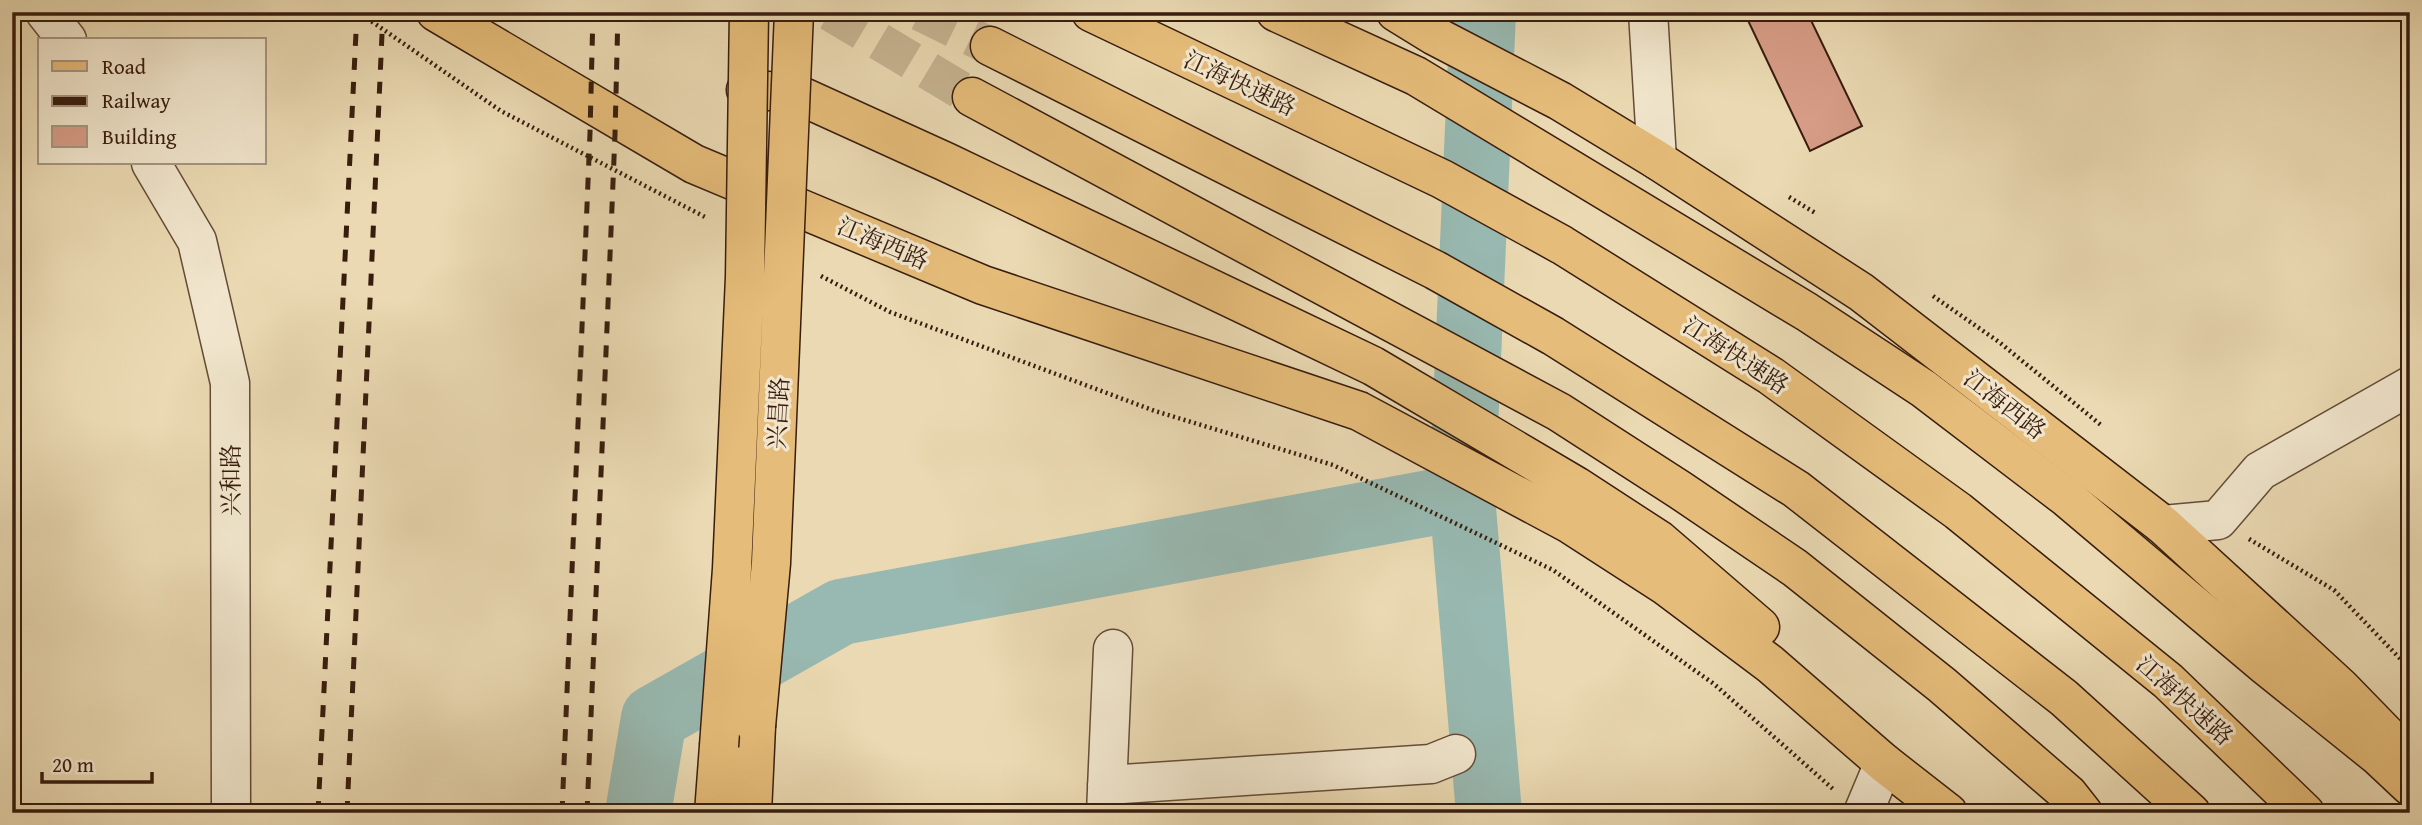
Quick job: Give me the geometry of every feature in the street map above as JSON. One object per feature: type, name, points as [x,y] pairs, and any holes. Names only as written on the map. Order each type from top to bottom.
[{"type":"main road","name":"江海西路","points":[[436,12],[694,164],[984,285],[1359,411],[1570,524],[1665,586],[1770,664],[1884,763]]},
{"type":"main road","name":"兴昌路","points":[[714,813],[732,569],[745,277],[749,12]]},
{"type":"main road","name":"兴昌路","points":[[752,813],[771,563],[794,12]]},
{"type":"main road","name":"江海快速路","points":[[1091,12],[1442,178],[1562,245],[1771,376],[1958,511],[2168,681],[2305,813]]},
{"type":"main road","points":[[1276,12],[1416,76],[1807,312],[1924,388],[2067,498],[2266,666],[2394,758],[2410,776]]},
{"type":"main road","name":"江海西路","points":[[1396,12],[1435,36],[1560,102],[1657,160],[1861,292],[2163,525],[2340,687],[2394,758]]},
{"type":"main road","points":[[990,46],[1435,270],[1553,336],[1796,489],[2064,698],[2191,813]]},
{"type":"main road","points":[[746,90],[792,92],[946,162],[1373,366],[1576,486],[1659,540],[1793,656],[1944,810]]},
{"type":"main road","points":[[972,97],[1559,412],[1680,490],[1794,568],[1942,685],[2068,794],[2082,813]]},
{"type":"main road","points":[[2394,758],[2410,786]]},
{"type":"main road","points":[[1884,763],[1944,810]]},
{"type":"street","points":[[45,12],[65,38]]},
{"type":"street","points":[[1648,12],[1657,160]]},
{"type":"street","name":"兴和路","points":[[152,164],[197,241],[230,383],[230,813]]},
{"type":"street","points":[[2163,525],[2218,520],[2260,471],[2410,386]]},
{"type":"street","points":[[1113,649],[1106,799],[1431,764],[1456,754]]},
{"type":"street","points":[[1851,804],[1884,763]]},
{"type":"path","points":[[1333,465],[1553,570],[1714,684],[1851,804]]},
{"type":"building","points":[[1744,12],[1807,12],[1862,126],[1810,151]]},
{"type":"waterway","points":[[1483,12],[1462,497],[1489,813]]},
{"type":"waterway","points":[[638,813],[654,718],[841,612],[1462,497]]},
{"type":"tunnel","points":[[830,12],[972,97]]},
{"type":"tunnel","points":[[920,12],[990,46]]},
{"type":"railway","points":[[318,813],[357,12]]},
{"type":"railway","points":[[347,813],[383,12]]},
{"type":"railway","points":[[562,813],[593,12]]},
{"type":"railway","points":[[587,813],[618,12]]}]
